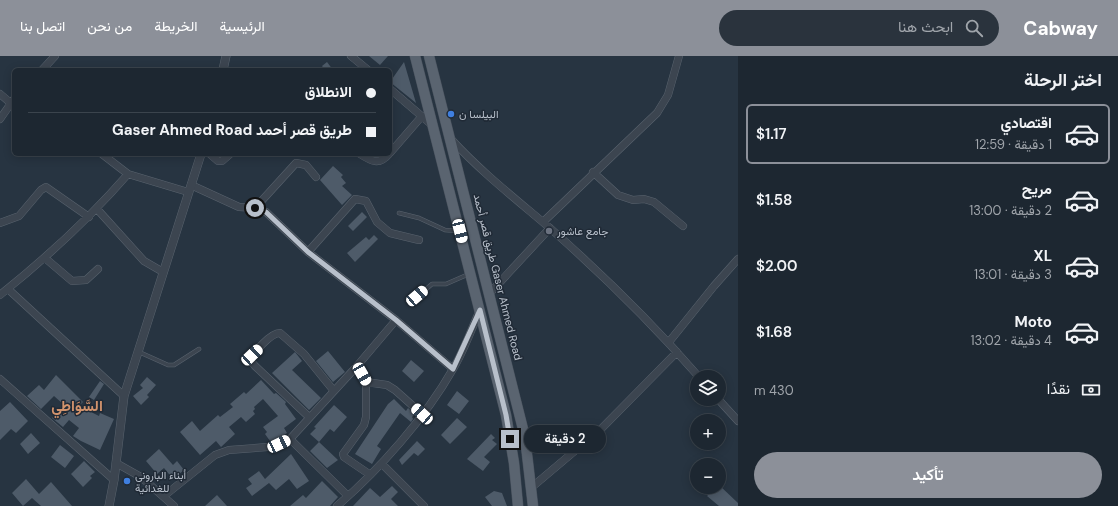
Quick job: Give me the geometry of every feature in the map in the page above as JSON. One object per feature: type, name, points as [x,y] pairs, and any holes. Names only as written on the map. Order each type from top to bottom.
[{"type":"main road","points":[[415,56],[506,415],[514,463],[518,506]]},
{"type":"main road","name":"طريق قصر أحمد Gaser Ahmed Road","points":[[429,56],[525,437],[533,506]]},
{"type":"street","points":[[44,68],[55,56]]},
{"type":"street","points":[[224,68],[226,56]]},
{"type":"street","points":[[351,56],[366,68]]},
{"type":"street","points":[[543,222],[593,172],[657,113],[668,95],[679,56]]},
{"type":"street","points":[[392,91],[433,125]]},
{"type":"street","points":[[0,94],[12,101]]},
{"type":"street","points":[[0,119],[12,103]]},
{"type":"street","points":[[392,151],[422,116]]},
{"type":"street","points":[[451,139],[467,157],[550,228],[634,306],[669,342],[693,370]]},
{"type":"street","points":[[105,156],[128,174],[189,188],[238,207],[255,208],[266,212],[308,252],[396,320],[453,369]]},
{"type":"street","points":[[109,506],[114,480],[124,396],[200,156]]},
{"type":"street","points":[[213,156],[222,161],[228,156]]},
{"type":"street","points":[[363,156],[371,162],[379,162],[386,156]]},
{"type":"street","points":[[255,208],[296,163],[306,165],[316,177]]},
{"type":"street","points":[[593,172],[618,195],[624,198],[654,202],[683,226]]},
{"type":"street","points":[[0,295],[45,258],[89,217],[128,174]]},
{"type":"street","points":[[0,223],[18,216],[41,190],[46,187],[89,217]]},
{"type":"street","points":[[308,252],[355,199],[366,201],[378,222],[390,233],[419,240]]},
{"type":"street","points":[[97,209],[144,261],[163,272]]},
{"type":"street","points":[[489,294],[550,228]]},
{"type":"street","points":[[45,258],[72,281],[86,280],[98,269]]},
{"type":"street","points":[[669,342],[738,259]]},
{"type":"street","points":[[8,289],[124,396]]},
{"type":"street","points":[[337,506],[369,474],[392,454],[422,414],[453,369],[480,310]]},
{"type":"street","points":[[164,496],[215,455],[229,450],[268,447],[290,439],[357,366],[396,320]]},
{"type":"street","points":[[309,417],[255,366],[251,361],[252,355],[273,335],[280,333],[304,354],[334,391]]},
{"type":"street","points":[[532,487],[602,428],[677,352]]},
{"type":"street","points":[[357,366],[366,382],[364,425],[343,454],[369,474]]},
{"type":"street","points":[[0,379],[114,480]]},
{"type":"street","points":[[366,382],[391,388],[422,414]]},
{"type":"street","points":[[724,406],[738,421]]},
{"type":"street","points":[[290,439],[348,496]]},
{"type":"street","points":[[116,463],[141,477],[174,506]]},
{"type":"street","points":[[382,464],[424,506]]},
{"type":"lane","points":[[399,213],[419,218],[445,230],[460,231]]},
{"type":"lane","points":[[417,296],[432,284],[446,284],[470,274]]},
{"type":"lane","points":[[138,352],[168,365],[174,365],[198,349]]},
{"type":"building","points":[[369,56],[388,56],[380,65]]},
{"type":"building","points":[[327,62],[332,68],[324,68],[322,66]]},
{"type":"building","points":[[404,62],[416,103],[392,84],[392,79]]},
{"type":"building","points":[[333,166],[343,175],[341,177],[346,183],[342,186],[352,195],[342,205],[320,180]]},
{"type":"building","points":[[362,212],[367,217],[353,231],[348,226]]},
{"type":"building","points":[[374,235],[378,239],[355,262],[347,253],[366,237],[369,240]]},
{"type":"building","points":[[328,351],[345,372],[333,382],[316,361]]},
{"type":"building","points":[[295,352],[302,361],[292,370],[321,398],[309,410],[272,373]]},
{"type":"building","points":[[411,360],[424,371],[414,382],[402,371]]},
{"type":"building","points":[[56,375],[83,402],[79,406],[99,416],[100,413],[114,419],[100,450],[73,436],[79,428],[69,420],[63,427],[52,418],[63,404],[54,396],[41,409],[27,396],[39,385],[44,390]]},
{"type":"building","points":[[147,377],[156,385],[147,395],[149,397],[141,405],[133,396],[143,388],[140,385]]},
{"type":"building","points":[[261,380],[274,394],[276,393],[286,402],[285,404],[296,419],[284,428],[287,433],[270,441],[265,434],[267,432],[263,427],[278,416],[263,399],[254,407],[255,409],[253,411],[255,414],[246,422],[241,417],[229,427],[235,434],[221,447],[216,441],[200,455],[180,432],[192,421],[200,431],[218,415],[220,417],[233,407],[230,404],[244,392],[246,394]]},
{"type":"building","points":[[100,381],[104,384],[94,400],[89,397]]},
{"type":"building","points":[[457,391],[469,401],[459,414],[447,405]]},
{"type":"building","points":[[394,399],[406,411],[408,408],[415,414],[412,417],[413,419],[411,422],[400,413],[377,446],[381,449],[372,464],[355,454],[388,404]]},
{"type":"building","points":[[10,402],[28,421],[16,433],[11,429],[0,440],[0,411]]},
{"type":"building","points":[[334,405],[347,417],[334,432],[330,429],[319,442],[310,434],[316,428],[314,427]]},
{"type":"building","points":[[457,418],[467,427],[450,444],[441,435]]},
{"type":"building","points":[[31,433],[40,443],[28,454],[20,444]]},
{"type":"building","points":[[491,434],[495,438],[492,440],[497,444],[484,457],[490,462],[483,471],[467,459]]},
{"type":"building","points":[[417,441],[425,449],[418,456],[414,453],[402,465],[399,460]]},
{"type":"building","points":[[319,442],[338,460],[327,468],[310,451]]},
{"type":"building","points":[[60,445],[74,456],[65,468],[51,457]]},
{"type":"building","points":[[159,449],[173,465],[177,461],[184,470],[173,479],[164,468],[157,474],[146,461]]},
{"type":"building","points":[[291,454],[309,481],[297,489],[289,479],[276,490],[269,483],[252,496],[246,488],[252,484],[248,479],[259,471],[265,479]]},
{"type":"building","points":[[84,461],[95,472],[90,476],[92,478],[83,487],[71,474]]},
{"type":"building","points":[[26,479],[39,494],[51,482],[72,506],[41,506],[32,498],[23,506],[12,493]]},
{"type":"building","points":[[322,481],[338,497],[330,506],[290,506],[303,495],[306,498]]},
{"type":"building","points":[[392,486],[398,492],[391,499],[398,506],[353,506],[370,488],[380,497]]},
{"type":"building","points":[[494,491],[502,493],[507,506],[492,506],[485,497]]},
{"type":"building","points":[[726,492],[738,503],[738,506],[719,506],[707,496],[709,494],[726,494]]},
{"type":"building","points":[[217,495],[227,506],[205,506]]},
{"type":"place","name":"البيلسا ن","points":[[451,114]]},
{"type":"place","name":"جامع عاشور","points":[[549,231]]},
{"type":"place","name":"أبناء البارونى للغدائية","points":[[127,481]]},
{"type":"district","name":"السَّوَاطِي","points":[[77,406]]},
{"type":"route","points":[[255,208],[266,212],[292,235],[308,252],[396,320],[453,369],[480,310],[506,415],[510,439]]}]
